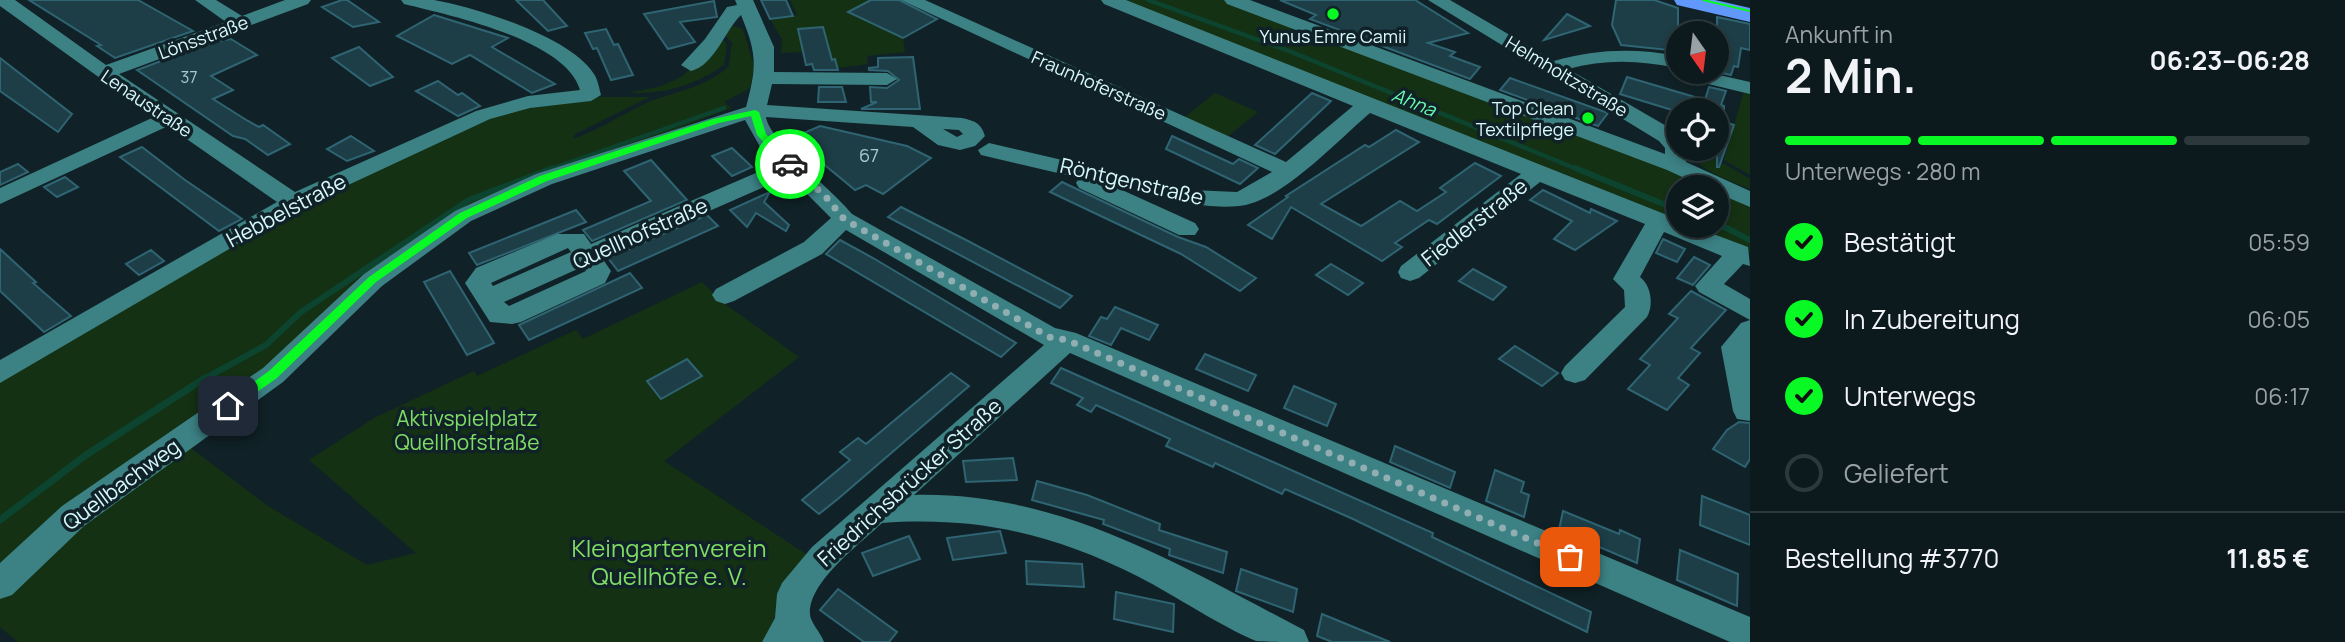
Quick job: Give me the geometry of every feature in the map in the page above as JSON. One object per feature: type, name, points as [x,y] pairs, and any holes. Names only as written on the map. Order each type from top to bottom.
[{"type":"main road","points":[[1685,0],[1750,15]]},
{"type":"main road","points":[[1735,0],[1750,4]]},
{"type":"street","name":"Lenaustraße","points":[[3,0],[104,73],[293,202]]},
{"type":"street","points":[[204,0],[240,23]]},
{"type":"street","name":"Lönsstraße","points":[[104,73],[302,0]]},
{"type":"street","points":[[410,0],[477,16],[540,42],[574,66],[592,88],[591,95]]},
{"type":"street","name":"Fraunhoferstraße","points":[[910,0],[1289,171]]},
{"type":"street","name":"Fiedlerstraße","points":[[1110,0],[1744,256]]},
{"type":"street","points":[[1233,0],[1675,165],[1750,200]]},
{"type":"street","name":"Helmholtzstraße","points":[[1437,0],[1667,136],[1676,146],[1675,165]]},
{"type":"street","points":[[691,65],[712,43],[733,10],[745,4],[764,47],[764,78],[755,112],[762,135],[826,197],[844,219],[1049,337],[1067,340],[1750,634]]},
{"type":"street","points":[[1561,72],[1589,56],[1666,59]]},
{"type":"street","points":[[1561,72],[1646,67],[1666,69]]},
{"type":"street","points":[[764,78],[887,79]]},
{"type":"street","points":[[1729,83],[1750,88]]},
{"type":"street","name":"Hebbelstraße","points":[[0,373],[293,202],[483,115],[528,102],[591,95]]},
{"type":"street","name":"Röntgenstraße","points":[[989,150],[1191,197],[1224,201],[1250,196],[1289,171],[1369,103]]},
{"type":"street","name":"Quellbachweg","points":[[0,584],[73,516],[273,375],[373,280],[463,216],[544,178],[716,121],[755,112],[836,114],[920,122]]},
{"type":"street","points":[[0,197],[169,118]]},
{"type":"street","points":[[1045,162],[1187,229]]},
{"type":"street","name":"Quellhofstraße","points":[[588,256],[792,166]]},
{"type":"street","name":"Fiedlerstraße","points":[[1410,272],[1538,172]]},
{"type":"street","points":[[725,295],[813,248],[844,219]]},
{"type":"street","points":[[1575,373],[1638,310],[1636,287],[1626,279],[1659,220]]},
{"type":"street","points":[[566,240],[575,240],[588,256],[599,271],[596,277],[512,314],[499,315],[478,283],[485,274],[566,240]]},
{"type":"street","points":[[1744,256],[1708,286],[1750,311]]},
{"type":"street","points":[[1747,411],[1734,347],[1750,330]]},
{"type":"street","name":"Friedrichsbrücker Straße","points":[[793,635],[794,594],[823,557],[872,510],[1067,340]]},
{"type":"street","points":[[872,510],[939,507],[1002,513],[1040,523],[1097,544],[1292,642]]},
{"type":"green space","points":[[790,0],[871,0],[928,15],[927,25],[913,19],[891,32],[903,38],[905,52],[867,56],[868,64],[837,68],[835,60],[828,60],[822,35],[825,34],[823,27],[801,29],[802,34],[799,35],[803,52],[781,53],[782,39],[770,19],[797,15]]},
{"type":"green space","points":[[1120,0],[1227,0],[1685,175],[1666,175],[1666,218]]},
{"type":"green space","points":[[730,25],[743,29],[754,66],[750,88],[724,102],[731,108],[456,215],[270,367],[0,571],[0,379],[298,205],[487,118],[525,107],[600,97],[650,97],[575,134],[573,139],[646,103],[710,80],[729,66],[732,43],[724,34]]},
{"type":"green space","points":[[721,38],[727,44],[724,65],[713,72],[678,87],[654,92],[628,93],[662,86],[683,76]]},
{"type":"green space","points":[[1744,91],[1750,93],[1750,175],[1726,161],[1729,161],[1729,143]]},
{"type":"green space","points":[[1215,93],[1258,112],[1227,137],[1185,117]]},
{"type":"green space","points":[[1697,161],[1719,161],[1750,179],[1750,189],[1729,181],[1729,175],[1717,175]]},
{"type":"green space","points":[[1729,193],[1750,203],[1750,253],[1713,238],[1729,238]]},
{"type":"green space","points":[[702,282],[722,302],[799,357],[664,461],[806,554],[784,588],[767,642],[18,642],[0,627],[0,597],[29,565],[188,446],[268,506],[367,565],[416,553],[309,460],[374,418],[474,371],[477,376],[576,330],[583,339]]},
{"type":"building","points":[[29,0],[138,0],[193,31],[115,58],[97,46],[101,45]]},
{"type":"building","points":[[347,0],[379,22],[353,27],[322,7]]},
{"type":"building","points":[[516,0],[543,0],[567,26],[548,31]]},
{"type":"building","points":[[761,0],[786,0],[793,16],[770,19]]},
{"type":"building","points":[[871,0],[899,0],[937,19],[903,38],[848,12]]},
{"type":"building","points":[[1280,0],[1415,0],[1468,33],[1428,43],[1455,52],[1450,56],[1480,67],[1470,79],[1310,19],[1316,15]]},
{"type":"building","points":[[1616,0],[1654,0],[1678,8],[1678,21],[1666,21],[1666,50],[1621,45],[1612,25]]},
{"type":"building","points":[[714,1],[717,17],[680,22],[695,42],[668,49],[644,14]]},
{"type":"building","points":[[1567,14],[1590,26],[1544,40]]},
{"type":"building","points":[[434,15],[508,38],[492,47],[555,84],[532,93],[470,55],[452,64],[397,36]]},
{"type":"building","points":[[1717,17],[1750,24],[1750,50],[1741,48],[1738,67],[1734,66],[1731,75],[1729,21],[1717,21]]},
{"type":"building","points":[[823,27],[832,60],[835,59],[838,70],[814,70],[812,64],[806,65],[798,29]]},
{"type":"building","points":[[606,29],[614,45],[618,44],[633,75],[611,80],[597,48],[593,49],[585,33]]},
{"type":"building","points":[[231,39],[257,55],[211,76],[233,90],[213,99],[259,127],[263,125],[290,144],[268,155],[245,139],[233,136],[137,70],[212,42]]},
{"type":"building","points":[[359,47],[393,77],[370,86],[332,58]]},
{"type":"building","points":[[913,57],[920,109],[861,109],[877,102],[871,102],[870,87],[887,88],[899,80],[888,71],[869,70],[878,67],[878,58]]},
{"type":"building","points":[[0,58],[72,114],[58,132],[0,91]]},
{"type":"building","points":[[1627,77],[1698,98],[1666,98],[1666,108],[1620,94]]},
{"type":"building","points":[[1510,78],[1608,113],[1598,126],[1500,90]]},
{"type":"building","points":[[438,81],[480,106],[458,116],[416,91]]},
{"type":"building","points":[[819,87],[842,87],[846,102],[818,102]]},
{"type":"building","points":[[1709,87],[1726,91],[1724,98],[1706,98]]},
{"type":"building","points":[[1312,93],[1331,101],[1275,154],[1255,145]]},
{"type":"building","points":[[1729,124],[1734,125],[1729,139]]},
{"type":"building","points":[[820,126],[907,146],[931,158],[883,194],[866,185],[855,190],[792,138]]},
{"type":"building","points":[[1396,130],[1419,142],[1321,204],[1361,226],[1400,201],[1417,211],[1446,192],[1440,188],[1475,163],[1501,176],[1437,224],[1429,220],[1395,243],[1402,247],[1382,261],[1291,207],[1272,239],[1248,225],[1288,197],[1286,196],[1365,145],[1369,147]]},
{"type":"building","points":[[351,136],[374,151],[347,161],[327,149]]},
{"type":"building","points":[[1172,136],[1233,164],[1239,159],[1258,168],[1240,184],[1166,149]]},
{"type":"building","points":[[142,147],[242,219],[219,231],[120,157]]},
{"type":"building","points":[[732,148],[752,167],[732,176],[712,156]]},
{"type":"building","points":[[651,160],[687,200],[592,241],[583,230],[651,201],[624,171]]},
{"type":"building","points":[[18,164],[28,172],[0,185],[0,172]]},
{"type":"building","points":[[65,177],[78,187],[57,197],[44,187]]},
{"type":"building","points":[[1062,182],[1178,237],[1206,247],[1256,278],[1240,291],[1181,254],[1050,192]]},
{"type":"building","points":[[1543,190],[1590,213],[1591,209],[1617,221],[1575,250],[1554,239],[1572,221],[1530,200]]},
{"type":"building","points":[[770,192],[764,202],[789,225],[786,231],[756,213],[747,227],[730,210]]},
{"type":"building","points":[[901,207],[1072,296],[1060,308],[888,217]]},
{"type":"building","points":[[576,210],[586,222],[477,265],[469,253]]},
{"type":"building","points":[[707,215],[718,226],[618,271],[608,258]]},
{"type":"building","points":[[1663,239],[1685,249],[1677,262],[1656,253]]},
{"type":"building","points":[[840,240],[1016,343],[1001,357],[826,254]]},
{"type":"building","points":[[0,249],[71,316],[44,332],[0,291]]},
{"type":"building","points":[[151,250],[164,261],[139,275],[126,264]]},
{"type":"building","points":[[1694,257],[1710,265],[1693,285],[1677,278]]},
{"type":"building","points":[[1331,264],[1363,283],[1348,295],[1316,275]]},
{"type":"building","points":[[1473,269],[1506,287],[1493,300],[1459,281]]},
{"type":"building","points":[[450,271],[494,343],[467,355],[424,282]]},
{"type":"building","points":[[630,273],[642,288],[529,340],[519,325]]},
{"type":"building","points":[[1691,291],[1726,310],[1691,348],[1700,353],[1678,378],[1689,385],[1667,410],[1628,389],[1650,365],[1640,359],[1678,318],[1669,314]]},
{"type":"building","points":[[1115,307],[1158,325],[1149,340],[1121,328],[1111,345],[1089,336],[1101,317],[1107,319]]},
{"type":"building","points":[[1515,346],[1558,373],[1542,386],[1499,359]]},
{"type":"building","points":[[1205,354],[1256,375],[1248,391],[1196,369]]},
{"type":"building","points":[[687,359],[702,376],[661,399],[647,381]]},
{"type":"building","points":[[1061,368],[1433,533],[1432,537],[1591,612],[1587,632],[1353,519],[1285,489],[1282,494],[1215,463],[1213,467],[1166,446],[1170,439],[1096,405],[1091,412],[1077,405],[1083,398],[1051,383]]},
{"type":"building","points":[[951,373],[969,386],[839,498],[819,514],[802,500],[850,460],[840,452],[858,438],[866,444]]},
{"type":"building","points":[[1294,386],[1336,404],[1327,426],[1284,408]]},
{"type":"building","points":[[1739,422],[1750,423],[1750,459],[1745,467],[1713,449],[1727,430]]},
{"type":"building","points":[[1395,446],[1455,472],[1450,488],[1390,462]]},
{"type":"building","points":[[1013,458],[1017,480],[966,482],[963,461]]},
{"type":"building","points":[[1495,470],[1524,482],[1521,492],[1529,495],[1524,517],[1486,501]]},
{"type":"building","points":[[1037,481],[1087,495],[1160,524],[1159,530],[1227,552],[1223,573],[1169,555],[1170,549],[1103,524],[1104,520],[1032,500]]},
{"type":"building","points":[[1702,496],[1750,515],[1750,545],[1700,525]]},
{"type":"building","points":[[1563,511],[1619,534],[1620,530],[1640,539],[1637,563],[1559,530]]},
{"type":"building","points":[[1000,531],[1006,553],[953,560],[947,538]]},
{"type":"building","points":[[909,536],[920,559],[873,576],[862,553]]},
{"type":"building","points":[[1680,550],[1738,574],[1737,606],[1677,580]]},
{"type":"building","points":[[1026,561],[1082,564],[1084,587],[1027,584]]},
{"type":"building","points":[[1241,569],[1297,589],[1293,612],[1236,591]]},
{"type":"building","points":[[838,589],[897,632],[889,642],[864,642],[820,610]]},
{"type":"building","points":[[1116,592],[1174,604],[1173,632],[1114,619]]},
{"type":"building","points":[[1322,614],[1390,642],[1332,642],[1317,636]]},
{"type":"waterway","name":"Ahna","points":[[1148,0],[1289,51],[1579,170]]},
{"type":"waterway","points":[[548,170],[724,108]]},
{"type":"waterway","points":[[202,380],[266,345],[301,312],[469,200],[553,168]]},
{"type":"waterway","name":"Ahna","points":[[1575,168],[1666,205]]},
{"type":"waterway","name":"Ahna","points":[[1729,229],[1750,240]]},
{"type":"waterway","points":[[0,520],[86,455],[205,378]]},
{"type":"tram line","points":[[1703,0],[1750,11]]},
{"type":"way so far","points":[[790,164],[826,197],[844,219],[883,244],[1049,337],[1067,340],[1570,557]]},
{"type":"place","name":"Yunus Emre Camii","points":[[1333,14]]},
{"type":"place","name":"Top Clean Textilpflege","points":[[1588,118]]},
{"type":"route","points":[[228,406],[273,375],[373,280],[463,216],[544,178],[716,121],[755,112],[756,123],[762,135],[790,164]]},
{"type":"park label","name":"Aktivspielplatz Quellhofstraße","points":[[467,430]]},
{"type":"park label","name":"Kleingartenverein Quellhöfe e. V.","points":[[669,561]]}]
